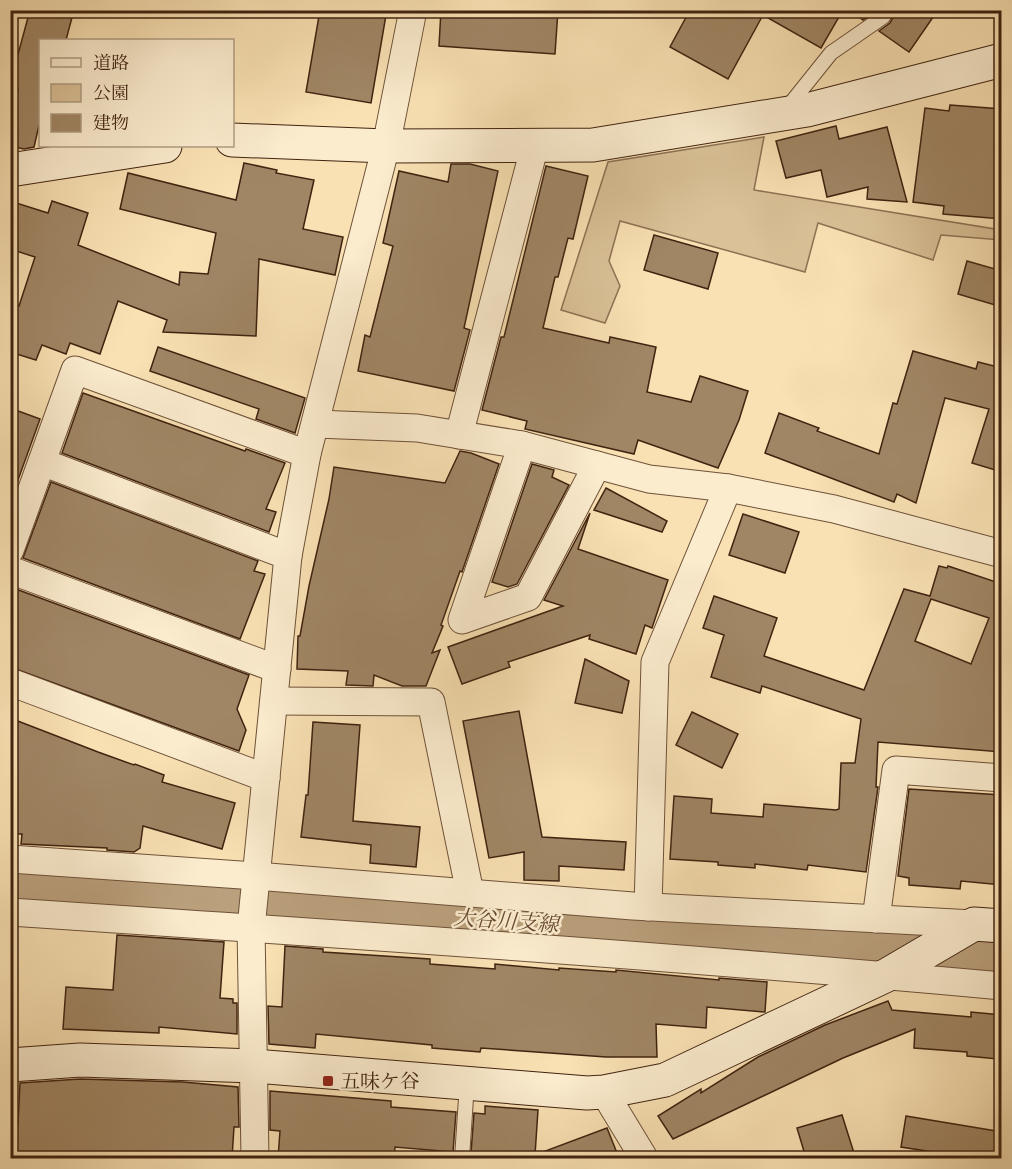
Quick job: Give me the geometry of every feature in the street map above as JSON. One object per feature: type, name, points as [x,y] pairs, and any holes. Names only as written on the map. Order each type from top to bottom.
[{"type":"street","points":[[255,1158],[251,928],[288,556],[307,454],[386,146],[413,10]]},
{"type":"street","points":[[234,140],[386,146],[593,145],[807,110],[1002,60]]},
{"type":"street","points":[[459,435],[535,145]]},
{"type":"street","points":[[10,170],[159,147]]},
{"type":"street","points":[[10,550],[75,370],[307,454]]},
{"type":"street","points":[[316,424],[417,428],[522,445],[649,479],[728,488],[834,509],[1002,554]]},
{"type":"street","points":[[522,445],[462,620],[528,597],[597,465]]},
{"type":"street","points":[[42,462],[288,556]]},
{"type":"street","points":[[648,906],[655,662],[728,488]]},
{"type":"street","points":[[10,570],[277,669]]},
{"type":"street","points":[[10,682],[266,778]]},
{"type":"street","points":[[274,701],[431,702],[470,893]]},
{"type":"street","points":[[876,919],[897,770],[1002,778]]},
{"type":"street","points":[[10,860],[648,906],[988,925]]},
{"type":"street","points":[[10,912],[887,975],[1002,986]]},
{"type":"street","points":[[10,1065],[80,1060],[254,1066],[604,1092],[664,1080],[988,925]]},
{"type":"street","points":[[604,1092],[644,1158]]},
{"type":"lane","points":[[782,115],[831,53],[883,17],[888,10]]},
{"type":"lane","points":[[462,1158],[467,1083]]},
{"type":"green space","points":[[764,137],[754,190],[1001,230],[1001,240],[941,235],[933,260],[818,223],[805,272],[620,221],[609,261],[620,286],[605,323],[561,310],[608,162]]},
{"type":"building","points":[[30,10],[74,10],[66,39],[39,39],[39,125],[34,147],[24,149],[10,146],[10,117],[18,89],[10,87]]},
{"type":"building","points":[[320,10],[363,10],[386,15],[371,103],[306,92]]},
{"type":"building","points":[[441,10],[558,10],[555,54],[439,46]]},
{"type":"building","points":[[690,10],[843,10],[821,48],[763,15],[728,79],[670,47]]},
{"type":"building","points":[[850,10],[877,10],[863,20]]},
{"type":"building","points":[[897,10],[938,10],[909,52],[879,31],[890,23]]},
{"type":"building","points":[[950,105],[1002,109],[1002,219],[943,214],[944,206],[913,202],[925,108],[949,111]]},
{"type":"building","points":[[836,126],[839,139],[887,127],[907,202],[867,199],[868,187],[827,197],[821,170],[786,178],[776,141]]},
{"type":"building","points":[[244,163],[277,170],[276,173],[314,180],[303,229],[343,237],[335,275],[259,259],[256,336],[163,332],[167,320],[118,301],[100,354],[70,343],[66,354],[42,345],[36,360],[10,352],[10,303],[19,306],[35,257],[10,249],[10,201],[48,213],[52,201],[88,213],[78,245],[179,285],[180,272],[208,274],[216,233],[120,209],[128,173],[236,200]]},
{"type":"building","points":[[451,164],[470,164],[498,171],[464,328],[470,330],[454,391],[358,371],[365,335],[370,337],[393,246],[383,243],[399,171],[448,182]]},
{"type":"building","points":[[546,166],[588,176],[573,239],[568,238],[558,277],[555,277],[543,328],[609,343],[610,337],[656,347],[647,392],[691,402],[700,376],[748,391],[739,420],[718,468],[638,440],[634,454],[525,429],[527,421],[482,410],[501,337],[504,337]]},
{"type":"building","points":[[654,235],[718,253],[708,289],[644,270]]},
{"type":"building","points":[[967,261],[1002,271],[1002,307],[958,294]]},
{"type":"building","points":[[158,347],[305,398],[295,433],[256,419],[259,409],[150,371]]},
{"type":"building","points":[[913,351],[976,369],[978,362],[1002,368],[1002,472],[972,463],[989,409],[945,398],[916,503],[897,494],[894,502],[765,453],[779,413],[819,428],[817,431],[879,454],[893,403],[897,404]]},
{"type":"building","points":[[83,393],[285,463],[266,509],[276,512],[269,532],[62,453]]},
{"type":"building","points":[[10,408],[40,419],[10,502]]},
{"type":"building","points":[[460,451],[499,464],[441,625],[443,626],[432,653],[440,650],[426,686],[402,686],[374,675],[373,686],[346,685],[348,671],[297,669],[298,636],[300,636],[334,467],[445,483]]},
{"type":"building","points":[[532,464],[554,470],[552,477],[569,485],[517,584],[508,587],[492,582]]},
{"type":"building","points":[[51,482],[258,561],[254,571],[265,574],[240,639],[23,558]]},
{"type":"building","points":[[606,488],[667,521],[662,532],[594,510]]},
{"type":"building","points":[[590,513],[578,549],[668,580],[652,628],[645,625],[636,654],[589,639],[590,635],[508,662],[510,667],[462,684],[448,647],[563,606],[544,600]]},
{"type":"building","points":[[743,514],[799,532],[785,573],[729,555]]},
{"type":"building","points":[[939,566],[947,568],[948,566],[1002,584],[1002,752],[878,742],[876,787],[878,787],[866,872],[808,865],[807,870],[755,864],[755,868],[718,865],[718,862],[670,859],[674,796],[712,799],[711,813],[763,817],[764,804],[836,810],[839,809],[841,763],[855,763],[861,719],[762,686],[760,693],[711,677],[724,635],[703,628],[714,596],[777,618],[764,656],[864,690],[904,589],[930,596]],"holes":[[[931,599],[989,618],[971,664],[915,641]]]},
{"type":"building","points":[[13,588],[249,675],[237,709],[246,730],[239,751],[10,667],[10,595]]},
{"type":"building","points":[[585,659],[629,681],[622,713],[575,703]]},
{"type":"building","points":[[519,711],[542,837],[626,842],[624,870],[559,866],[559,881],[524,880],[524,852],[489,858],[463,721]]},
{"type":"building","points":[[692,712],[738,734],[722,768],[676,745]]},
{"type":"building","points":[[10,718],[164,775],[162,782],[235,803],[222,849],[143,826],[140,848],[134,852],[107,850],[107,848],[21,844],[22,834],[10,834]]},
{"type":"building","points":[[313,722],[360,725],[353,821],[420,827],[416,867],[370,863],[371,845],[301,837],[306,795],[308,795]]},
{"type":"building","points":[[909,789],[1002,795],[1002,885],[961,881],[960,889],[909,885],[909,878],[898,876]]},
{"type":"building","points":[[117,935],[224,942],[220,998],[233,999],[233,1003],[237,1003],[237,1034],[159,1027],[159,1033],[63,1029],[66,987],[113,990]]},
{"type":"building","points":[[285,946],[323,949],[323,952],[430,959],[430,964],[495,969],[495,964],[559,970],[559,968],[616,972],[616,970],[719,980],[719,978],[767,982],[765,1012],[707,1007],[706,1028],[656,1024],[657,1057],[606,1057],[481,1048],[480,1052],[316,1034],[315,1048],[269,1044],[268,1006],[282,1007]]},
{"type":"building","points":[[888,1001],[892,1010],[971,1017],[971,1012],[1002,1015],[998,1059],[967,1056],[967,1052],[914,1048],[915,1029],[843,1058],[673,1139],[658,1116],[701,1089],[701,1093],[758,1057],[825,1025]]},
{"type":"building","points":[[80,1079],[183,1082],[238,1087],[239,1127],[234,1127],[232,1158],[33,1158],[11,1156],[14,1124],[18,1124],[20,1083]]},
{"type":"building","points":[[270,1091],[391,1101],[391,1107],[456,1112],[453,1152],[395,1147],[394,1158],[278,1158],[280,1131],[270,1130]]},
{"type":"building","points":[[485,1106],[538,1110],[535,1155],[607,1128],[619,1158],[478,1158],[478,1154],[471,1153],[474,1113],[485,1114]]},
{"type":"building","points":[[842,1115],[854,1153],[836,1158],[806,1158],[797,1128]]},
{"type":"building","points":[[906,1116],[1002,1132],[1002,1158],[972,1158],[901,1147]]},
{"type":"waterway","name":"大谷川支線","points":[[10,885],[1002,957]]},
{"type":"place","name":"五味ケ谷","points":[[328,1081]]}]
